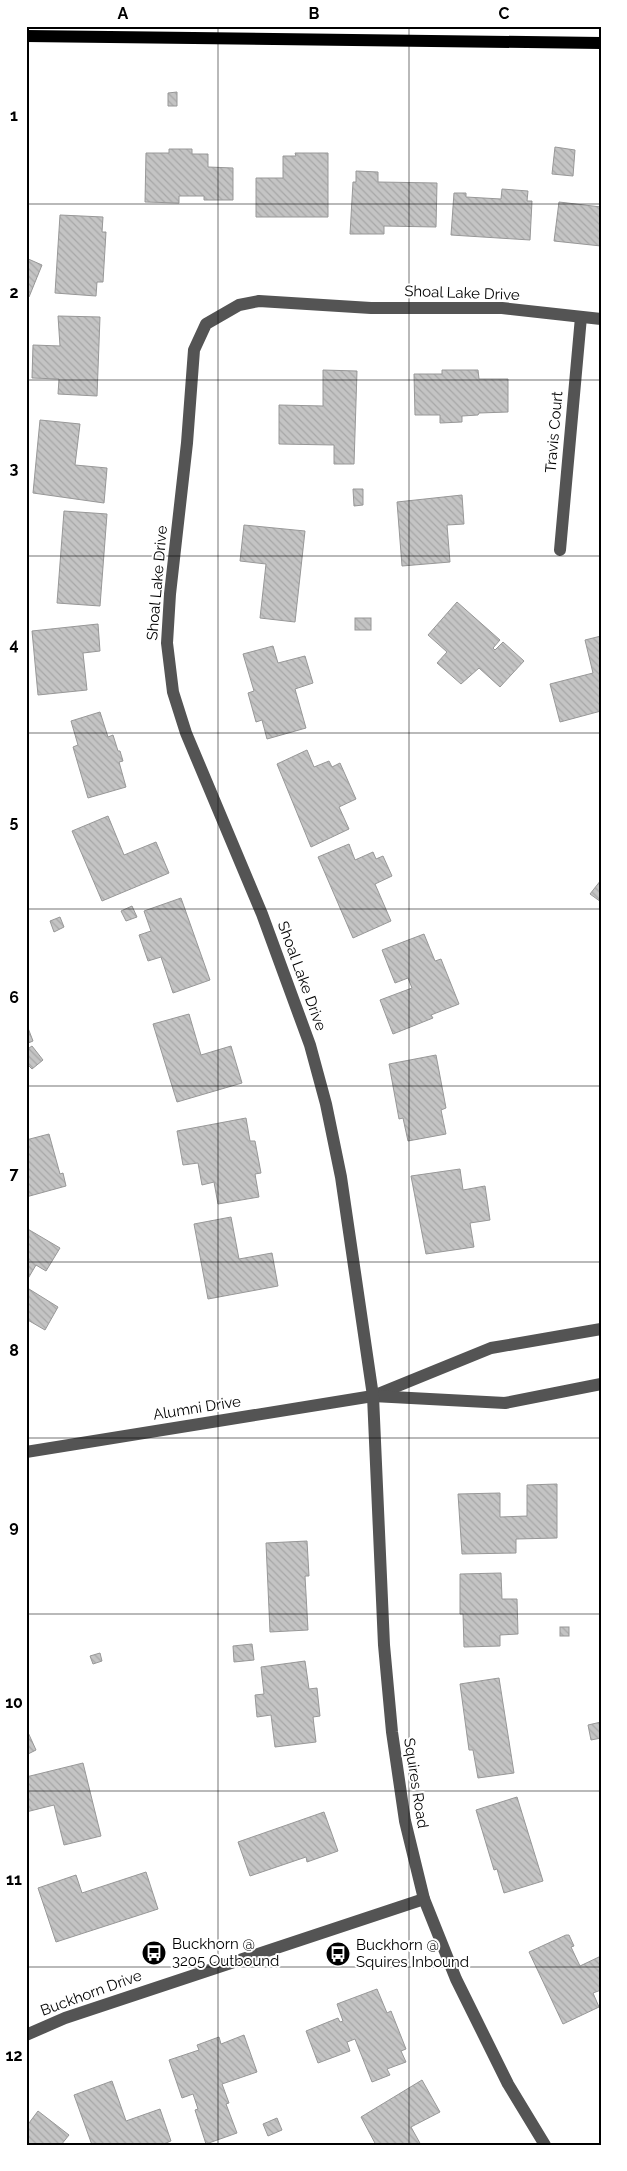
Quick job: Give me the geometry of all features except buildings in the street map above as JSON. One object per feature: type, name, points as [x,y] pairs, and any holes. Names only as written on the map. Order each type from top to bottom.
[{"type":"main road","points":[[26,36],[601,43]]},
{"type":"street","name":"Shoal Lake Drive","points":[[373,1396],[341,1177],[326,1104],[310,1045],[262,914],[186,733],[173,692],[167,644],[169,604],[187,443],[194,350],[206,324],[239,305],[259,301],[371,308],[502,308],[601,319]]},
{"type":"street","name":"Travis Court","points":[[560,550],[581,317]]},
{"type":"street","name":"Alumni Drive","points":[[373,1396],[491,1348],[601,1329]]},
{"type":"street","name":"Alumni Drive","points":[[26,1452],[373,1396],[505,1403],[601,1384]]},
{"type":"street","name":"Squires Road","points":[[373,1396],[384,1645],[392,1732],[405,1821],[424,1899],[456,1979],[503,2075],[546,2145]]},
{"type":"street","name":"Buckhorn Drive","points":[[26,2035],[74,2015],[424,1899]]},
{"type":"place","name":"Buckhorn @ 3205 Outbound","points":[[154,1953]]},
{"type":"place","name":"Buckhorn @ Squires Inbound","points":[[338,1954]]}]
